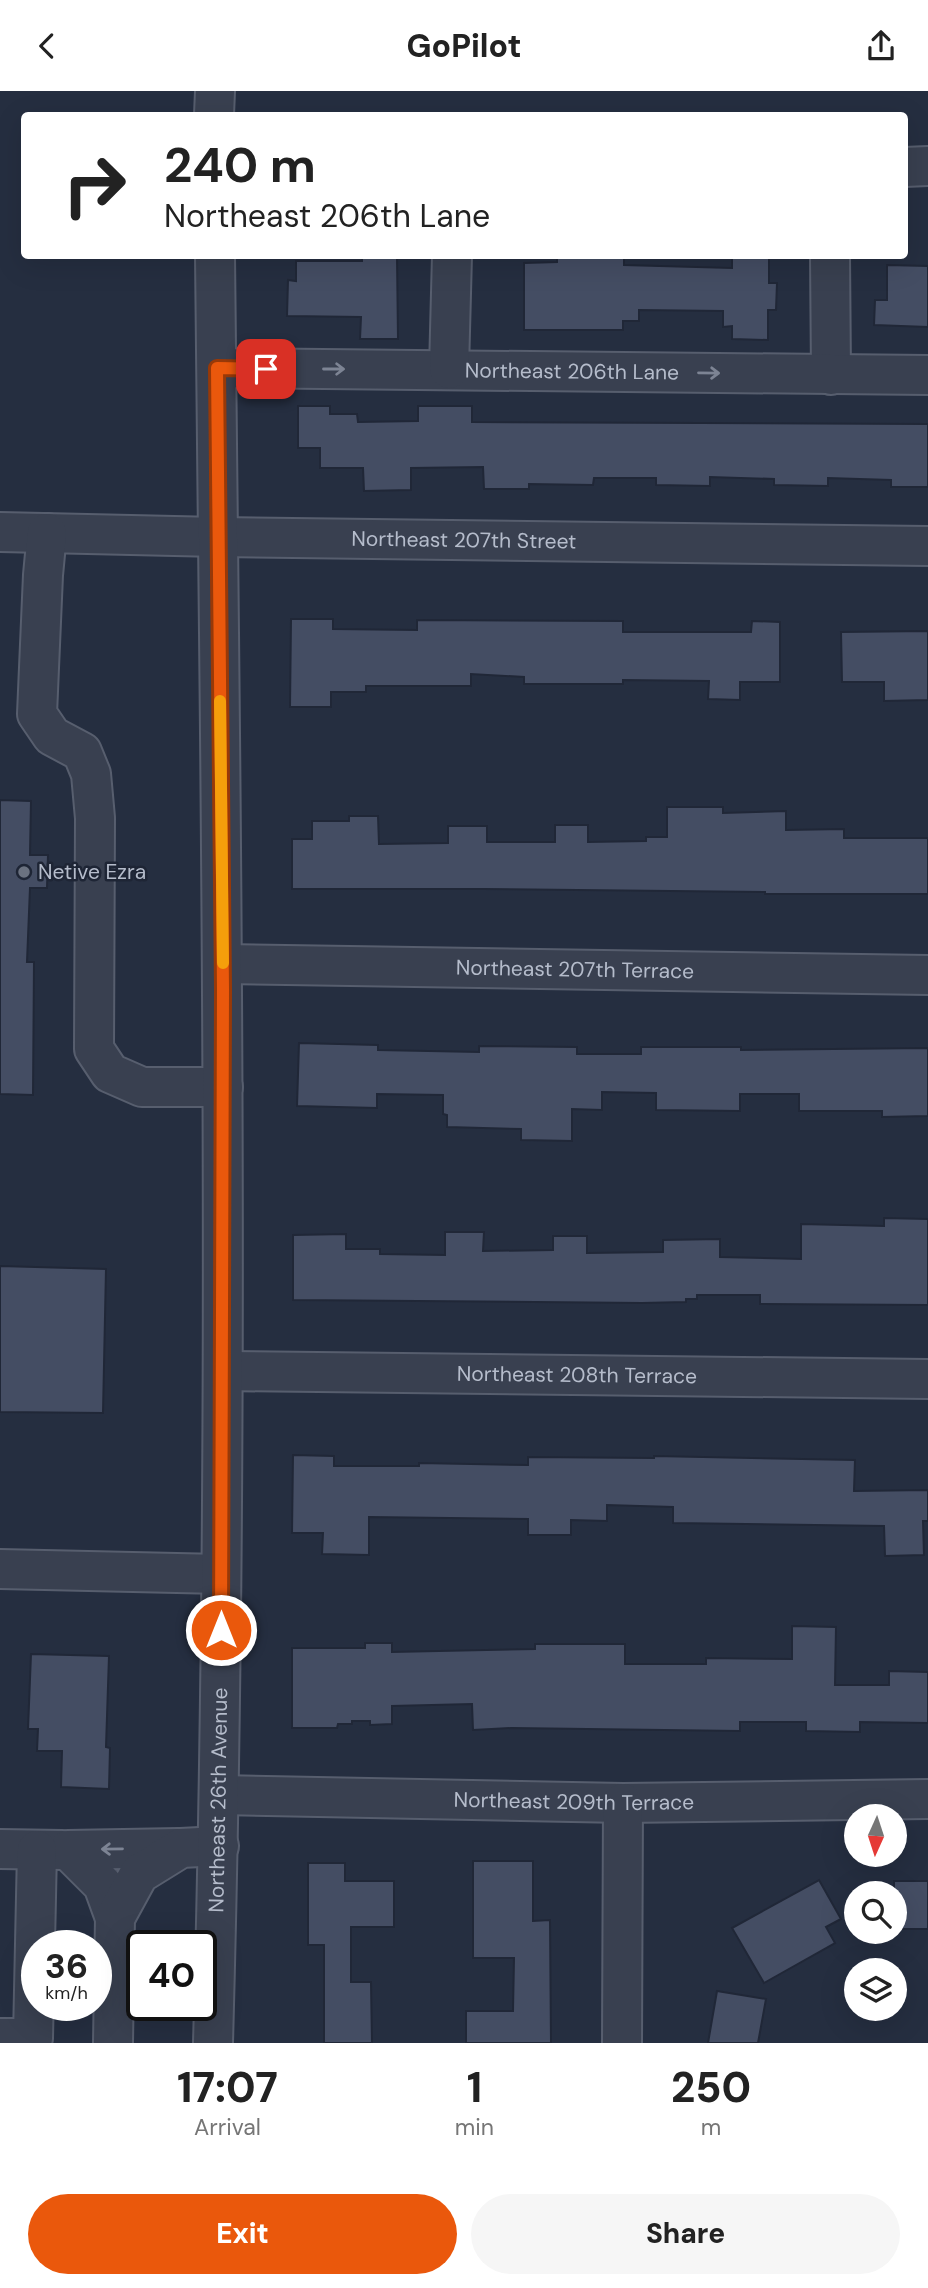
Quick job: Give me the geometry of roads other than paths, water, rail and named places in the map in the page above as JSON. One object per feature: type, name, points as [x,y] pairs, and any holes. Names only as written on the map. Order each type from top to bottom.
[{"type":"street","points":[[214,112],[215,91]]},
{"type":"street","points":[[908,167],[928,166]]},
{"type":"street","name":"Northeast 26th Avenue","points":[[213,2043],[220,1795],[223,1371],[223,964],[215,259]]},
{"type":"street","points":[[449,369],[452,259]]},
{"type":"street","points":[[830,259],[831,375]]},
{"type":"street","name":"Northeast 206th Lane","points":[[217,368],[928,375]]},
{"type":"street","name":"Northeast 207th Street","points":[[0,531],[218,537],[928,546]]},
{"type":"street","points":[[47,533],[37,714],[52,736],[82,753],[91,774],[95,818],[94,1049],[110,1073],[142,1087],[223,1087]]},
{"type":"street","name":"Northeast 207th Terrace","points":[[223,964],[928,975]]},
{"type":"street","name":"Northeast 208th Terrace","points":[[223,1371],[928,1379]]},
{"type":"street","points":[[0,1569],[221,1574]]},
{"type":"street","name":"Northeast 209th Terrace","points":[[220,1795],[623,1803],[928,1799]]},
{"type":"street","points":[[622,2043],[623,1803]]},
{"type":"street","points":[[0,1849],[219,1846]]},
{"type":"street","points":[[115,1918],[139,1874],[181,1848]]},
{"type":"street","points":[[53,1850],[103,1885],[115,1918],[113,2043]]},
{"type":"street","points":[[0,2038],[33,2038],[53,1850]]},
{"type":"place","name":"Netive Ezra","points":[[24,872]]}]
